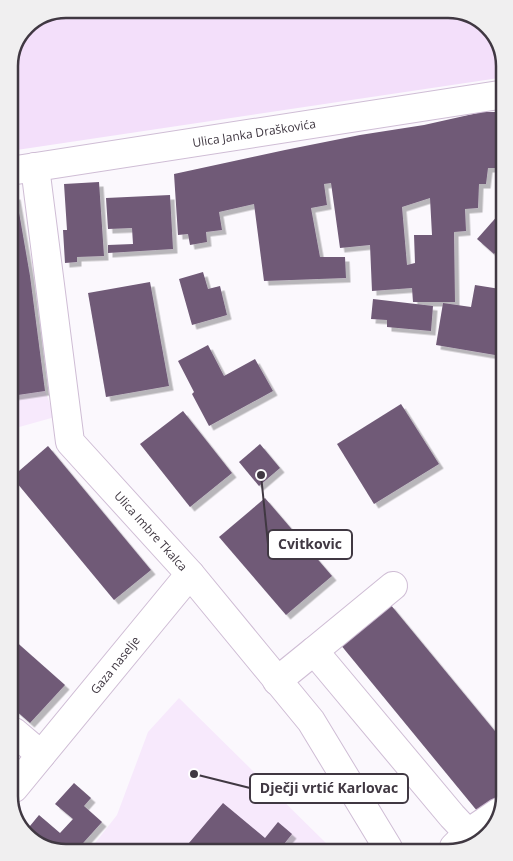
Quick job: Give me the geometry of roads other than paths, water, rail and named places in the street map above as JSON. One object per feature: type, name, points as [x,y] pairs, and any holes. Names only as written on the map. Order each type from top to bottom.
[{"type":"street","name":"Ulica Janka Draškovića","points":[[22,169],[496,95]]},
{"type":"street","name":"Ulica Imbre Tkalca","points":[[22,169],[70,442],[190,574],[311,721],[385,844]]},
{"type":"street","name":"Gaza naselje","points":[[18,783],[190,574]]},
{"type":"street","points":[[277,681],[393,586]]},
{"type":"street","points":[[314,651],[452,816],[461,840],[490,819]]},
{"type":"street","points":[[18,736],[41,756]]},
{"type":"place","name":"Cvitkovic","points":[[261,475]]},
{"type":"place","name":"Dječji vrtić Karlovac","points":[[194,774]]}]
